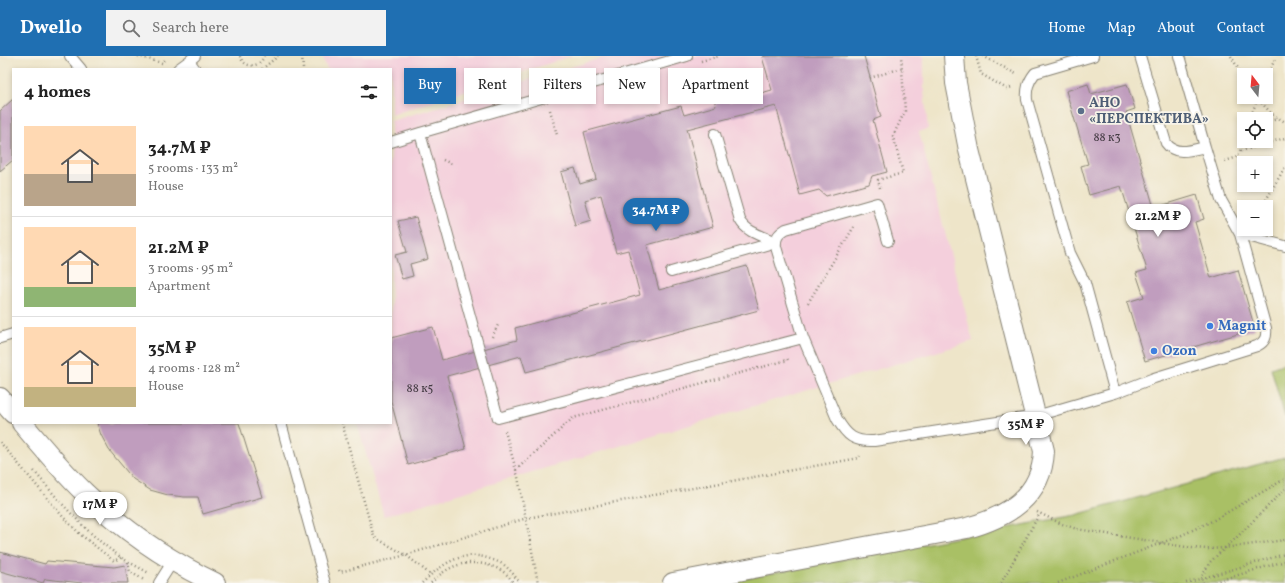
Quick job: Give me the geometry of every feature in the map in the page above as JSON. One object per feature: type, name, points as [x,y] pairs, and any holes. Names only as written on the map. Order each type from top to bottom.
[{"type":"street","points":[[673,583],[967,528],[997,519],[1009,512],[1032,490],[1043,462],[1044,451],[969,150],[956,83],[954,56]]},
{"type":"street","points":[[0,398],[12,412]]},
{"type":"street","points":[[23,424],[85,493],[124,527],[173,561],[215,583]]},
{"type":"lane","points":[[70,56],[80,68]]},
{"type":"lane","points":[[596,82],[687,56]]},
{"type":"lane","points":[[1092,56],[1035,73],[1029,81],[1026,92],[1031,115],[1070,254],[1085,283],[1115,393]]},
{"type":"lane","points":[[1140,56],[1166,143],[1169,147],[1181,151],[1205,147]]},
{"type":"lane","points":[[1179,56],[1221,200],[1237,229]]},
{"type":"lane","points":[[180,68],[193,62]]},
{"type":"lane","points":[[392,142],[529,101]]},
{"type":"lane","points":[[420,133],[498,418],[803,338]]},
{"type":"lane","points":[[714,134],[743,226],[748,230],[776,242]]},
{"type":"lane","points":[[888,240],[877,203],[786,229],[777,236],[776,242],[803,338],[837,419],[842,428],[848,434],[855,439],[864,442],[1036,416],[1115,393],[1154,378],[1257,346],[1262,343],[1267,334],[1241,236]]},
{"type":"lane","points":[[1248,236],[1285,246]]},
{"type":"lane","points":[[671,272],[776,242]]},
{"type":"lane","points":[[0,338],[12,334]]},
{"type":"lane","points":[[281,424],[325,583]]},
{"type":"lane","points":[[159,583],[173,561]]},
{"type":"path","points":[[138,56],[162,63],[170,56]]},
{"type":"path","points":[[240,56],[244,63],[254,66],[259,64],[264,56]]},
{"type":"path","points":[[263,68],[277,56]]},
{"type":"path","points":[[302,56],[303,68]]},
{"type":"path","points":[[879,184],[878,180],[903,173],[893,136],[905,111],[901,56]]},
{"type":"path","points":[[976,56],[981,74],[1007,89],[1029,81]]},
{"type":"path","points":[[983,56],[1029,81]]},
{"type":"path","points":[[1231,56],[1238,68]]},
{"type":"path","points":[[1271,68],[1275,59]]},
{"type":"path","points":[[259,64],[261,68]]},
{"type":"path","points":[[870,78],[902,68]]},
{"type":"path","points":[[548,104],[557,135]]},
{"type":"path","points":[[1263,104],[1278,119],[1285,122]]},
{"type":"path","points":[[1273,120],[1278,119]]},
{"type":"path","points":[[1240,151],[1285,138]]},
{"type":"path","points":[[1211,165],[1238,157],[1241,148]]},
{"type":"path","points":[[1266,200],[1285,167]]},
{"type":"path","points":[[798,321],[867,206]]},
{"type":"path","points":[[516,470],[573,418],[788,360],[786,351],[790,342]]},
{"type":"path","points":[[502,417],[527,518],[538,583]]},
{"type":"path","points":[[342,424],[374,536],[406,555],[431,575]]},
{"type":"path","points":[[0,442],[50,504],[81,535],[114,561],[122,558],[128,561],[130,572],[149,583]]},
{"type":"path","points":[[338,565],[340,572],[406,555],[527,518],[859,458],[864,442]]},
{"type":"path","points":[[1058,583],[1163,543],[1214,520],[1285,479]]},
{"type":"path","points":[[1201,578],[1210,562],[1285,489]]},
{"type":"path","points":[[1022,501],[1040,513],[1062,524],[1077,528],[1192,548],[1224,548],[1285,540]]},
{"type":"path","points":[[1000,583],[1040,513]]},
{"type":"path","points":[[1186,583],[1285,554]]},
{"type":"path","points":[[422,583],[443,564],[468,555],[487,557],[503,564],[510,570],[520,583]]},
{"type":"path","points":[[1211,583],[1285,561]]},
{"type":"path","points":[[431,583],[441,573],[449,568],[469,562],[479,563],[498,569],[510,578],[513,583]]},
{"type":"path","points":[[1201,578],[1203,583]]},
{"type":"shaded area","points":[[322,56],[572,56],[535,68],[529,68],[529,70],[521,73],[521,68],[464,68],[464,91],[456,94],[456,68],[404,68],[404,104],[425,104],[392,115],[392,68],[327,68]]},
{"type":"shaded area","points":[[608,56],[924,56],[924,91],[928,129],[919,132],[973,341],[384,516],[357,424],[392,424],[392,121],[448,104],[456,104],[456,102],[464,99],[464,104],[521,104],[521,82],[529,80],[529,104],[596,104],[596,68],[568,68]]},
{"type":"shaded area","points":[[0,552],[47,561],[114,567],[125,565],[128,583],[0,583]]},
{"type":"green space","points":[[1285,363],[1285,417],[1271,368]]},
{"type":"green space","points":[[1285,457],[1285,583],[719,583],[1075,515]]},
{"type":"building","points":[[864,56],[881,117],[873,120],[887,172],[872,176],[869,184],[826,196],[819,190],[800,195],[776,106],[687,129],[713,227],[647,245],[659,290],[747,266],[759,310],[526,372],[521,356],[447,376],[466,449],[408,465],[392,405],[392,338],[433,327],[442,360],[517,340],[515,328],[640,295],[628,250],[616,253],[601,195],[585,200],[591,221],[575,226],[561,172],[575,168],[580,184],[596,179],[584,132],[681,106],[684,115],[716,106],[715,104],[763,104],[763,93],[772,90],[762,57]]},
{"type":"building","points":[[1088,84],[1091,94],[1127,84],[1135,109],[1126,112],[1154,208],[1197,195],[1204,219],[1195,222],[1211,278],[1238,270],[1255,329],[1145,361],[1127,302],[1144,297],[1136,273],[1147,270],[1121,186],[1089,195],[1081,166],[1088,164],[1066,91]]},
{"type":"building","points":[[12,100],[12,161],[0,171],[0,111]]},
{"type":"building","points":[[416,217],[428,259],[410,264],[413,276],[402,279],[395,255],[407,252],[398,221]]},
{"type":"building","points":[[97,424],[239,424],[262,497],[203,514],[198,497],[168,495],[150,490],[133,479],[109,450]]},
{"type":"building","points":[[0,552],[45,564],[47,561],[114,567],[125,565],[128,583],[82,583],[45,579],[43,583],[0,571]]},
{"type":"place","name":"АНО «ПЕРСПЕКТИВА»","points":[[1081,111]]},
{"type":"place","name":"Magnit","points":[[1210,326]]},
{"type":"place","name":"Ozon","points":[[1154,351]]}]
